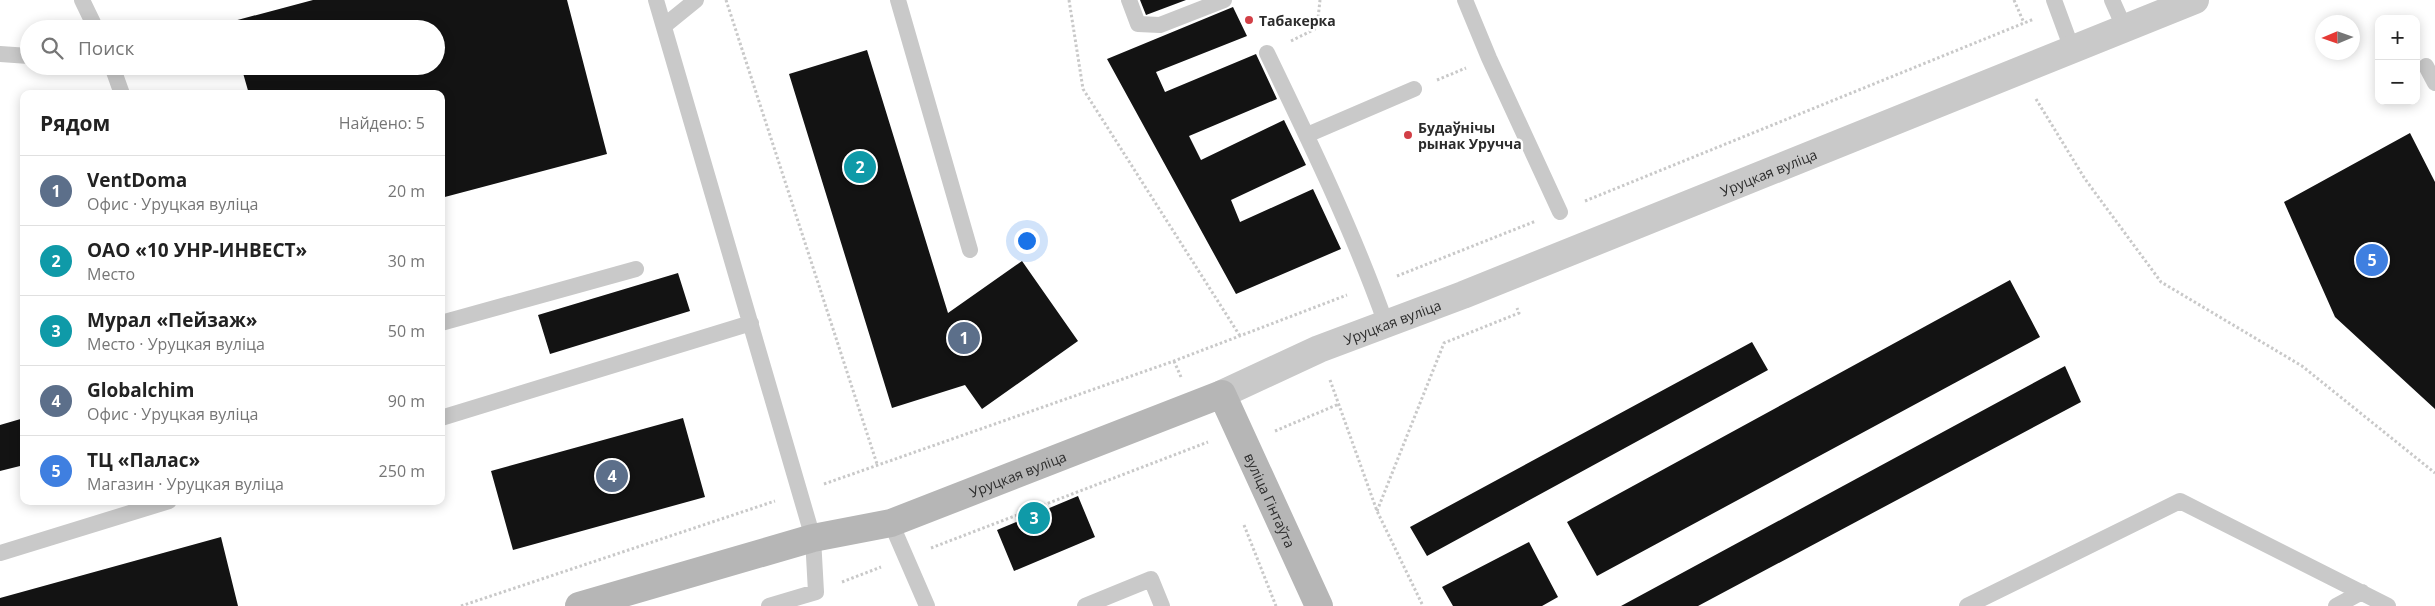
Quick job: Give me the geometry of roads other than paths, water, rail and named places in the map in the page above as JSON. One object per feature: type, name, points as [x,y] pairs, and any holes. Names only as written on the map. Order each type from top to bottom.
[{"type":"street","name":"Уруцкая вуліца","points":[[578,606],[814,538],[891,523],[1222,394],[1320,349],[1506,278],[2124,27],[2195,0]]},
{"type":"street","name":"вуліца Гінтаўта","points":[[1222,394],[1319,606]]},
{"type":"lane","points":[[82,0],[92,20]]},
{"type":"lane","points":[[656,0],[814,538],[816,592],[769,606]]},
{"type":"lane","points":[[664,26],[696,0]]},
{"type":"lane","points":[[898,0],[970,250]]},
{"type":"lane","points":[[1129,0],[1138,24],[1160,25],[1224,0]]},
{"type":"lane","points":[[1466,0],[1489,58],[1560,212]]},
{"type":"lane","points":[[2112,0],[2124,27]]},
{"type":"lane","points":[[2056,5],[2072,49]]},
{"type":"lane","points":[[1267,53],[1307,135],[1372,286],[1386,324]]},
{"type":"lane","points":[[0,54],[20,55]]},
{"type":"lane","points":[[2426,66],[2435,83]]},
{"type":"lane","points":[[115,75],[121,90]]},
{"type":"lane","points":[[1307,135],[1414,89]]},
{"type":"lane","points":[[445,321],[636,269]]},
{"type":"lane","points":[[445,417],[751,323]]},
{"type":"lane","points":[[1967,606],[2180,501],[2388,606]]},
{"type":"lane","points":[[0,553],[156,505]]},
{"type":"lane","points":[[891,523],[927,606]]},
{"type":"lane","points":[[1085,606],[1151,579],[1162,606]]},
{"type":"lane","points":[[2336,606],[2362,592]]},
{"type":"place","name":"Табакерка","points":[[1249,20]]},
{"type":"place","name":"Будаўнічы рынак Уручча","points":[[1408,135]]},
{"type":"place","name":"ОАО «10 УНР-ИНВЕСТ»","points":[[860,167]]},
{"type":"place","name":"ТЦ «Палас»","points":[[2372,260]]},
{"type":"place","name":"VentDoma","points":[[964,338]]},
{"type":"place","name":"Globalchim","points":[[612,476]]},
{"type":"place","name":"Мурал «Пейзаж»","points":[[1034,518]]}]
